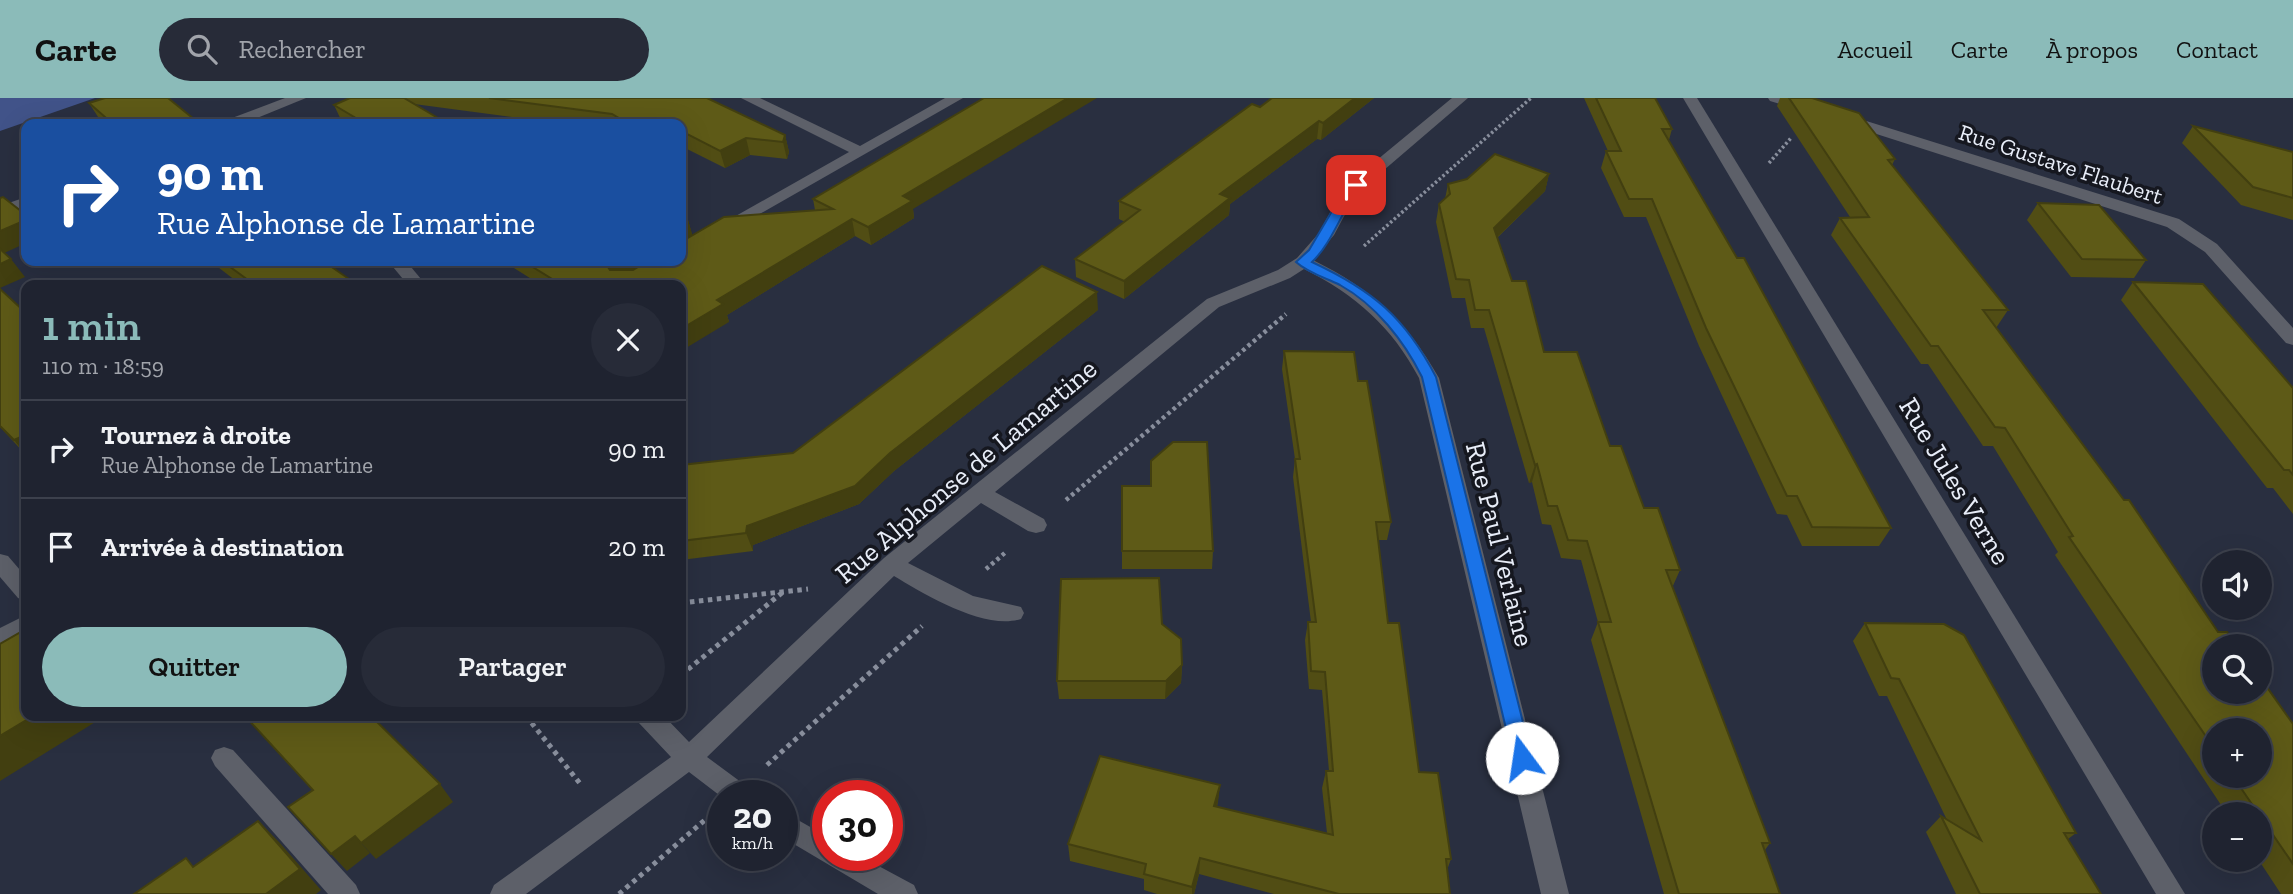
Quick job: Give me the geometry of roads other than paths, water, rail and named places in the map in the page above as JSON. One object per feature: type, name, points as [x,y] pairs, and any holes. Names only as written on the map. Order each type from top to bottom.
[{"type":"street","points":[[262,119],[299,98]]},
{"type":"street","points":[[748,98],[860,152]]},
{"type":"street","points":[[686,251],[956,98]]},
{"type":"street","name":"Rue Alphonse de Lamartine","points":[[504,894],[689,758],[892,564],[1213,303],[1284,274],[1303,262],[1326,235],[1349,191],[1461,98]]},
{"type":"street","name":"Rue Jules Verne","points":[[1690,98],[2171,894]]},
{"type":"street","name":"Rue Gustave Flaubert","points":[[1775,98],[2173,223],[2211,248],[2293,339]]},
{"type":"street","points":[[0,212],[21,204]]},
{"type":"street","name":"Rue Paul Verlaine","points":[[1303,262],[1360,293],[1394,323],[1416,351],[1429,377],[1555,894]]},
{"type":"street","points":[[401,266],[413,280]]},
{"type":"street","points":[[979,492],[1036,526]]},
{"type":"street","points":[[0,562],[21,586]]},
{"type":"street","points":[[892,564],[953,598],[991,611],[1013,613]]},
{"type":"street","points":[[0,639],[21,627]]},
{"type":"street","points":[[653,721],[689,758],[718,780]]},
{"type":"street","points":[[224,758],[346,894]]},
{"type":"street","points":[[861,871],[898,893]]}]
